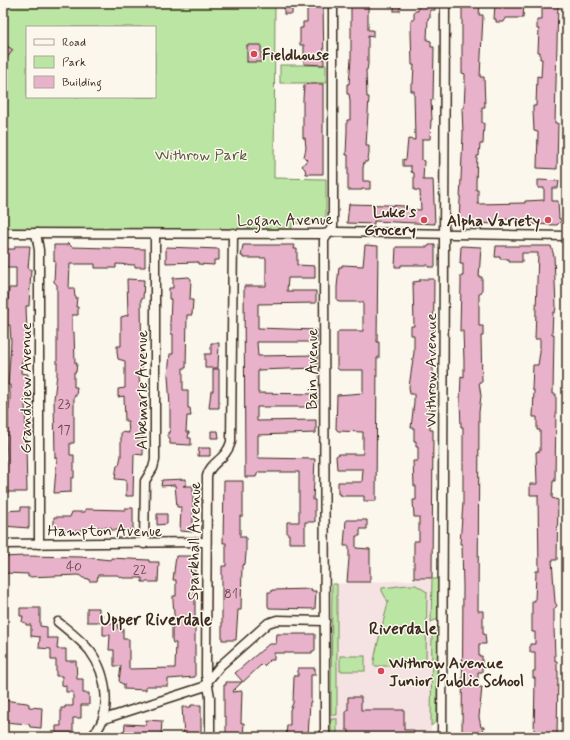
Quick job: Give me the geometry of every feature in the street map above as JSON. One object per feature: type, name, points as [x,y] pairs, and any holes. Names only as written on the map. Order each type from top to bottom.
[{"type":"street","name":"Bain Avenue","points":[[325,737],[324,240],[333,226],[333,3]]},
{"type":"street","name":"Withrow Avenue","points":[[442,737],[445,3]]},
{"type":"street","name":"Logan Avenue","points":[[3,233],[445,233],[567,236]]},
{"type":"street","name":"Grandview Avenue","points":[[36,233],[39,272],[39,544]]},
{"type":"street","name":"Albemarle Avenue","points":[[144,544],[145,482],[153,468],[155,460],[156,234]]},
{"type":"street","name":"Sparkhall Avenue","points":[[210,737],[206,542],[208,474],[228,452],[232,434],[232,234]]},
{"type":"street","name":"Hampton Avenue","points":[[3,544],[144,544],[206,542]]},
{"type":"street","points":[[104,719],[198,690],[208,684],[220,666],[268,623],[277,620],[325,622]]},
{"type":"street","points":[[58,622],[89,650],[96,660],[102,678],[105,698],[104,719],[97,732],[91,737]]},
{"type":"street","points":[[567,722],[567,737]]},
{"type":"shaded area","name":"Withrow Avenue Junior Public School","points":[[432,579],[431,737],[331,737],[332,584]]},
{"type":"green space","name":"Withrow Park","points":[[3,3],[275,3],[274,178],[326,179],[326,224],[292,223],[292,229],[3,229]]},
{"type":"green space","points":[[280,65],[326,65],[326,83],[280,83]]},
{"type":"green space","points":[[432,579],[438,579],[438,619],[431,622]]},
{"type":"green space","points":[[332,584],[337,584],[337,715],[331,715]]},
{"type":"green space","points":[[416,585],[427,592],[426,661],[419,666],[374,666],[377,646],[388,602],[382,588]]},
{"type":"green space","points":[[438,627],[437,721],[431,726],[432,628]]},
{"type":"green space","points":[[340,656],[365,656],[365,671],[340,671]]},
{"type":"green space","points":[[331,719],[337,719],[337,737],[331,737]]},
{"type":"building","points":[[284,3],[292,3],[292,14],[284,14]]},
{"type":"building","points":[[307,3],[323,3],[324,65],[304,64],[304,45],[300,45],[300,28],[303,28],[303,22],[307,22]]},
{"type":"building","points":[[351,3],[368,3],[368,30],[373,30],[373,37],[368,36],[368,64],[366,70],[367,97],[369,97],[366,146],[369,146],[369,154],[367,162],[364,162],[363,168],[363,181],[370,181],[370,189],[362,190],[348,190],[348,155],[346,155],[347,120],[350,120],[350,101],[349,94],[347,94],[347,84],[349,84],[351,59]]},
{"type":"building","points":[[394,3],[400,3],[400,11],[394,11]]},
{"type":"building","points":[[418,3],[435,3],[435,10],[430,10],[430,18],[428,18],[427,40],[431,41],[431,47],[434,47],[433,100],[431,100],[432,120],[430,139],[422,139],[422,160],[424,161],[423,180],[433,180],[435,224],[374,221],[374,224],[347,223],[349,204],[404,206],[404,209],[421,210],[420,191],[414,190],[414,173],[411,172],[411,166],[403,166],[403,159],[406,160],[408,139],[415,140],[414,91],[411,91],[414,65],[412,65],[411,20],[414,20],[414,11],[418,11]]},
{"type":"building","points":[[462,3],[480,4],[479,15],[483,15],[480,77],[484,77],[485,107],[482,107],[482,123],[484,123],[483,144],[480,144],[479,156],[477,156],[476,190],[478,190],[478,204],[525,203],[525,201],[544,200],[544,188],[538,188],[538,180],[559,181],[558,188],[552,188],[552,201],[558,201],[559,219],[563,219],[557,225],[516,223],[516,220],[505,219],[495,219],[495,224],[459,222],[463,134],[462,108],[464,108],[465,86],[465,74],[462,73]]},
{"type":"building","points":[[495,3],[524,3],[523,18],[506,18],[504,22],[496,22],[496,19],[494,19]]},
{"type":"building","points":[[542,3],[558,3],[555,123],[558,123],[557,169],[537,168],[538,132],[534,131],[533,106],[536,106],[537,76],[541,77],[542,59],[540,59],[540,52],[538,52],[539,29],[537,29],[537,20],[542,20]]},
{"type":"building","points":[[3,43],[13,50],[3,63]]},
{"type":"building","name":"Fieldhouse","points":[[247,45],[261,45],[261,62],[247,62]]},
{"type":"building","points":[[323,84],[323,174],[306,174],[305,169],[302,166],[307,160],[304,157],[306,148],[305,138],[303,138],[304,85]]},
{"type":"building","points":[[68,243],[72,247],[145,249],[145,267],[116,264],[116,268],[95,268],[95,264],[70,264],[69,288],[74,288],[75,297],[77,297],[76,307],[78,307],[78,315],[72,315],[75,363],[77,363],[76,372],[74,372],[74,387],[77,387],[76,396],[74,396],[74,443],[70,443],[70,455],[74,455],[74,478],[71,478],[71,492],[54,493],[57,458],[55,458],[54,399],[57,374],[57,285],[54,282],[54,245],[67,245]]},
{"type":"building","points":[[243,245],[295,245],[294,249],[297,249],[297,265],[315,266],[315,278],[288,278],[287,291],[316,291],[316,303],[258,304],[258,328],[317,330],[317,342],[257,342],[258,356],[317,355],[317,368],[258,370],[258,393],[316,394],[316,407],[257,407],[257,421],[316,420],[316,433],[258,435],[258,458],[315,459],[313,500],[315,500],[315,522],[305,522],[305,543],[289,543],[289,534],[287,534],[287,522],[299,522],[299,472],[258,472],[256,477],[245,477],[244,286],[266,286],[266,258],[243,258],[243,256],[241,256]]},
{"type":"building","points":[[365,245],[378,246],[377,342],[379,342],[379,358],[377,358],[376,501],[364,501],[364,496],[341,496],[341,494],[338,494],[338,482],[362,482],[363,469],[337,469],[336,456],[339,454],[363,454],[363,432],[338,431],[336,429],[337,395],[363,393],[363,370],[339,370],[337,368],[337,333],[339,331],[363,331],[363,302],[339,302],[337,300],[337,287],[339,267],[342,267],[342,265],[363,266]]},
{"type":"building","points":[[429,245],[435,245],[435,267],[428,267],[428,265],[401,265],[401,267],[395,267],[396,247],[428,247]]},
{"type":"building","points":[[15,246],[30,246],[28,269],[31,269],[29,306],[26,306],[26,361],[22,361],[21,373],[28,374],[28,398],[25,398],[27,492],[4,492],[5,461],[7,461],[6,435],[8,435],[8,410],[10,398],[10,385],[8,385],[11,342],[10,325],[7,325],[7,315],[9,288],[16,288],[16,268],[5,268],[5,265],[3,265],[3,249],[15,249]]},
{"type":"building","points":[[461,246],[481,247],[479,277],[482,277],[482,289],[481,293],[479,293],[479,326],[483,326],[483,336],[481,336],[482,382],[479,382],[481,396],[479,412],[478,611],[483,611],[483,634],[485,634],[486,644],[479,644],[479,656],[482,656],[482,672],[478,672],[478,687],[482,687],[479,717],[481,727],[484,727],[482,737],[462,737],[463,587],[462,544],[460,544],[463,503],[463,427],[461,427],[460,401],[461,376],[464,377],[464,361],[463,331],[460,331],[461,276],[463,276],[463,264],[460,264]]},
{"type":"building","points":[[496,246],[551,246],[554,256],[556,307],[555,313],[553,312],[552,334],[554,334],[553,394],[556,394],[556,407],[555,481],[553,481],[552,498],[558,500],[557,560],[552,560],[555,602],[557,606],[554,609],[554,627],[555,661],[557,661],[558,671],[557,737],[534,737],[535,678],[533,678],[533,671],[535,671],[535,652],[530,652],[530,644],[535,644],[535,632],[532,632],[532,601],[535,601],[536,571],[539,571],[538,495],[530,495],[530,484],[537,484],[536,452],[540,451],[540,430],[537,430],[537,417],[533,417],[534,390],[532,390],[533,365],[538,365],[540,352],[540,339],[535,339],[538,253],[522,253],[522,262],[509,262],[509,259],[500,259],[500,257],[495,257]]},
{"type":"building","points":[[166,247],[219,249],[219,260],[214,260],[214,265],[198,264],[198,262],[166,263]]},
{"type":"building","points":[[189,277],[191,279],[190,300],[193,300],[192,315],[187,315],[186,368],[183,368],[183,390],[188,390],[188,408],[190,408],[191,416],[187,416],[186,432],[189,432],[188,438],[191,438],[191,445],[170,444],[170,438],[168,437],[168,432],[170,432],[170,407],[168,375],[170,354],[173,354],[173,334],[171,334],[170,324],[171,299],[169,299],[169,288],[173,288],[173,278]]},
{"type":"building","points":[[127,279],[144,280],[143,299],[141,299],[142,373],[139,375],[143,455],[134,454],[133,496],[126,496],[126,480],[115,479],[117,465],[119,465],[121,456],[121,432],[129,433],[128,421],[125,421],[124,396],[118,397],[118,389],[125,388],[125,361],[118,359],[117,352],[117,346],[121,346],[121,317],[128,315]]},
{"type":"building","points":[[420,279],[434,279],[433,396],[430,396],[433,416],[430,416],[430,430],[433,430],[432,578],[414,578],[414,541],[419,541],[419,517],[414,517],[413,500],[416,500],[416,486],[414,486],[413,461],[418,461],[418,447],[416,447],[416,441],[414,441],[414,428],[411,428],[414,394],[410,394],[409,387],[414,352],[414,335],[411,335],[411,326],[414,326],[413,282],[420,281]]},
{"type":"building","points":[[211,343],[219,343],[218,368],[205,368],[205,354],[211,354]]},
{"type":"building","points":[[213,369],[219,369],[219,408],[209,408],[211,391],[213,391]]},
{"type":"building","points":[[211,431],[218,431],[219,438],[211,438]]},
{"type":"building","points":[[199,448],[210,448],[210,456],[198,456]]},
{"type":"building","points":[[186,479],[186,485],[183,486],[193,486],[193,532],[180,531],[181,507],[177,507],[175,485],[161,486],[162,480]]},
{"type":"building","points":[[224,481],[243,481],[243,516],[240,516],[240,537],[246,537],[246,553],[245,564],[242,565],[241,610],[238,610],[236,640],[222,640],[222,566],[226,566],[226,543],[223,543]]},
{"type":"building","points":[[21,507],[29,507],[29,528],[3,526],[3,511],[21,510]]},
{"type":"building","points":[[125,508],[133,508],[133,530],[111,530],[111,528],[97,527],[69,531],[57,531],[57,529],[54,529],[54,517],[70,517],[72,512],[85,512],[85,509],[125,510]]},
{"type":"building","points":[[157,514],[167,514],[167,524],[157,525]]},
{"type":"building","points":[[346,520],[367,520],[367,529],[360,529],[360,536],[356,536],[356,548],[370,549],[370,582],[347,582],[349,546],[344,546]]},
{"type":"building","points":[[176,556],[195,556],[195,677],[168,679],[168,686],[146,686],[146,690],[124,689],[124,684],[119,681],[121,666],[114,666],[114,650],[109,650],[110,635],[103,635],[103,623],[117,623],[118,629],[123,629],[123,639],[129,639],[129,669],[175,668],[176,643],[173,643],[172,640],[172,627],[175,627],[173,596],[176,596],[176,580],[173,580]]},
{"type":"building","points":[[3,557],[81,557],[111,560],[111,558],[149,560],[149,562],[159,562],[158,582],[142,582],[142,578],[123,578],[117,575],[98,575],[97,581],[89,581],[89,579],[83,578],[79,575],[28,577],[28,574],[5,573]]},
{"type":"building","points":[[312,589],[311,591],[316,591],[315,609],[269,608],[268,606],[268,592],[272,592],[272,590]]},
{"type":"building","points":[[20,608],[40,608],[40,626],[47,627],[47,638],[58,638],[57,649],[66,649],[66,661],[76,661],[77,679],[83,679],[83,693],[89,693],[89,705],[81,705],[81,718],[73,718],[73,733],[56,733],[56,726],[61,726],[61,708],[65,708],[65,706],[73,706],[73,692],[66,692],[66,686],[62,685],[62,676],[56,676],[56,660],[51,660],[51,649],[39,648],[40,637],[31,636],[31,625],[26,625],[26,623],[22,622],[23,616],[20,616]]},
{"type":"building","points":[[87,608],[99,608],[99,615],[103,615],[102,622],[87,622]]},
{"type":"building","points":[[277,634],[315,634],[315,651],[312,651],[312,653],[274,653],[274,660],[270,660],[264,666],[262,664],[243,682],[235,673],[269,644],[276,644]]},
{"type":"building","points":[[298,668],[315,668],[315,675],[311,675],[311,702],[308,737],[286,737],[287,725],[290,725],[290,710],[293,703],[294,676],[298,676]]},
{"type":"building","points":[[226,682],[242,682],[232,692],[242,691],[241,723],[244,723],[243,737],[228,737],[228,734],[226,733],[226,717],[224,717],[224,685],[226,685]]},
{"type":"building","points":[[348,697],[361,697],[361,710],[404,710],[404,730],[414,730],[414,737],[349,737],[349,730],[346,730],[346,710],[348,710]]},
{"type":"building","points":[[3,700],[27,703],[29,704],[29,707],[42,708],[41,728],[30,727],[29,724],[3,722]]},
{"type":"building","points":[[191,705],[201,705],[201,737],[184,737],[182,707],[191,707]]},
{"type":"building","points":[[146,720],[162,721],[161,736],[124,737],[125,724],[146,725]]},
{"type":"place","name":"Fieldhouse","points":[[254,54]]},
{"type":"place","name":"Luke's Grocery","points":[[424,220]]},
{"type":"place","name":"Alpha Variety","points":[[548,220]]},
{"type":"place","name":"Withrow Avenue Junior Public School","points":[[381,671]]},
{"type":"district","name":"Upper Riverdale","points":[[156,619]]},
{"type":"district","name":"Riverdale","points":[[403,628]]}]
